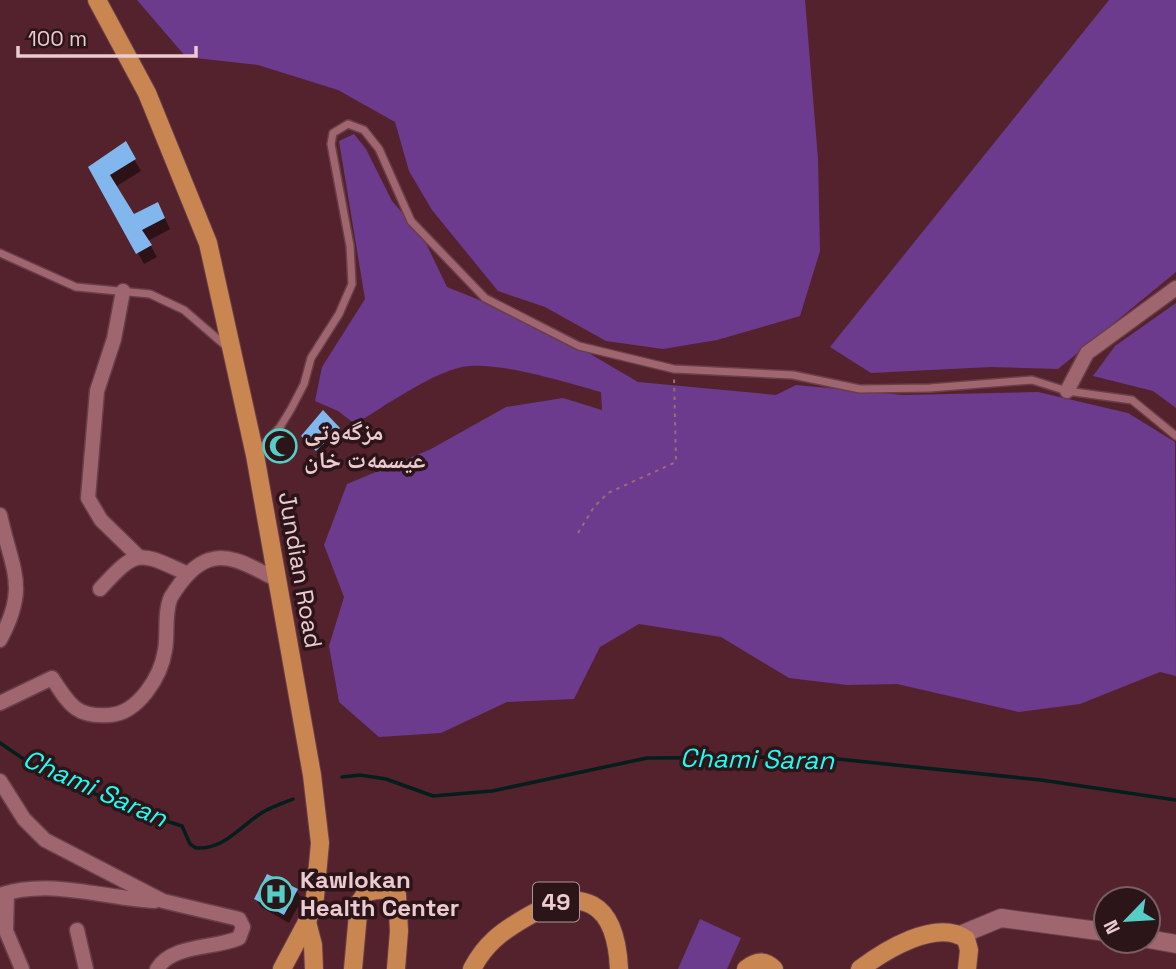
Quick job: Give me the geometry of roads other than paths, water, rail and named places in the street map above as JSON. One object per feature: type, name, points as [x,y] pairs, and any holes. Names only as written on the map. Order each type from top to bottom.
[{"type":"main road","name":"Jundian Road","points":[[97,0],[146,93],[208,243],[255,455],[274,578],[284,618],[319,824],[318,877],[306,922],[282,969]]},
{"type":"main road","points":[[353,969],[359,903],[367,892],[380,889],[397,895],[399,931],[396,969]]},
{"type":"main road","name":"49","points":[[472,969],[496,934],[544,906],[576,899],[593,903],[618,939],[618,969]]},
{"type":"main road","points":[[306,922],[313,946],[314,969]]},
{"type":"main road","points":[[860,969],[927,934],[943,932],[966,939],[969,950],[967,969]]},
{"type":"main road","points":[[746,969],[755,962],[764,962],[774,969]]},
{"type":"street","points":[[1067,391],[1087,353],[1176,288]]},
{"type":"street","points":[[123,291],[114,339],[97,391],[88,498],[101,520],[138,556]]},
{"type":"street","points":[[0,515],[18,589],[16,608],[0,640]]},
{"type":"street","points":[[100,589],[120,567],[138,556],[148,556],[188,574]]},
{"type":"street","points":[[0,703],[52,678],[66,702],[82,713],[126,713],[137,705],[165,653],[170,600],[188,574],[207,560],[225,557],[274,578]]},
{"type":"street","points":[[0,781],[24,819],[45,840],[163,901]]},
{"type":"street","points":[[22,969],[6,931],[3,894],[23,887],[65,888],[117,898],[163,901],[226,913],[239,919],[243,927],[239,938],[219,946],[180,952],[163,960],[158,969]]},
{"type":"street","points":[[960,935],[1001,918],[1092,930]]},
{"type":"street","points":[[77,930],[86,969]]},
{"type":"lane","points":[[255,455],[280,427],[304,384],[311,358],[349,296],[353,273],[331,144],[333,133],[348,124],[355,125],[371,137],[407,212],[424,236],[485,298],[579,346],[674,369],[793,374],[860,388],[930,388],[1032,380],[1067,391],[1132,400],[1176,436]]},
{"type":"lane","points":[[0,253],[76,286],[150,293],[184,310],[233,352]]},
{"type":"waterway","name":"Chami Saran","points":[[0,743],[34,766],[126,808],[182,826],[190,844],[196,848],[206,848],[223,841],[263,812],[293,799]]},
{"type":"waterway","name":"Chami Saran","points":[[342,777],[360,775],[386,779],[433,796],[492,791],[647,758],[818,757],[1041,780],[1176,800]]},
{"type":"place","name":"مزگەوتی عیسمەت خان","points":[[280,446]]},
{"type":"place","name":"Kawlokan Health Center","points":[[276,894]]}]
